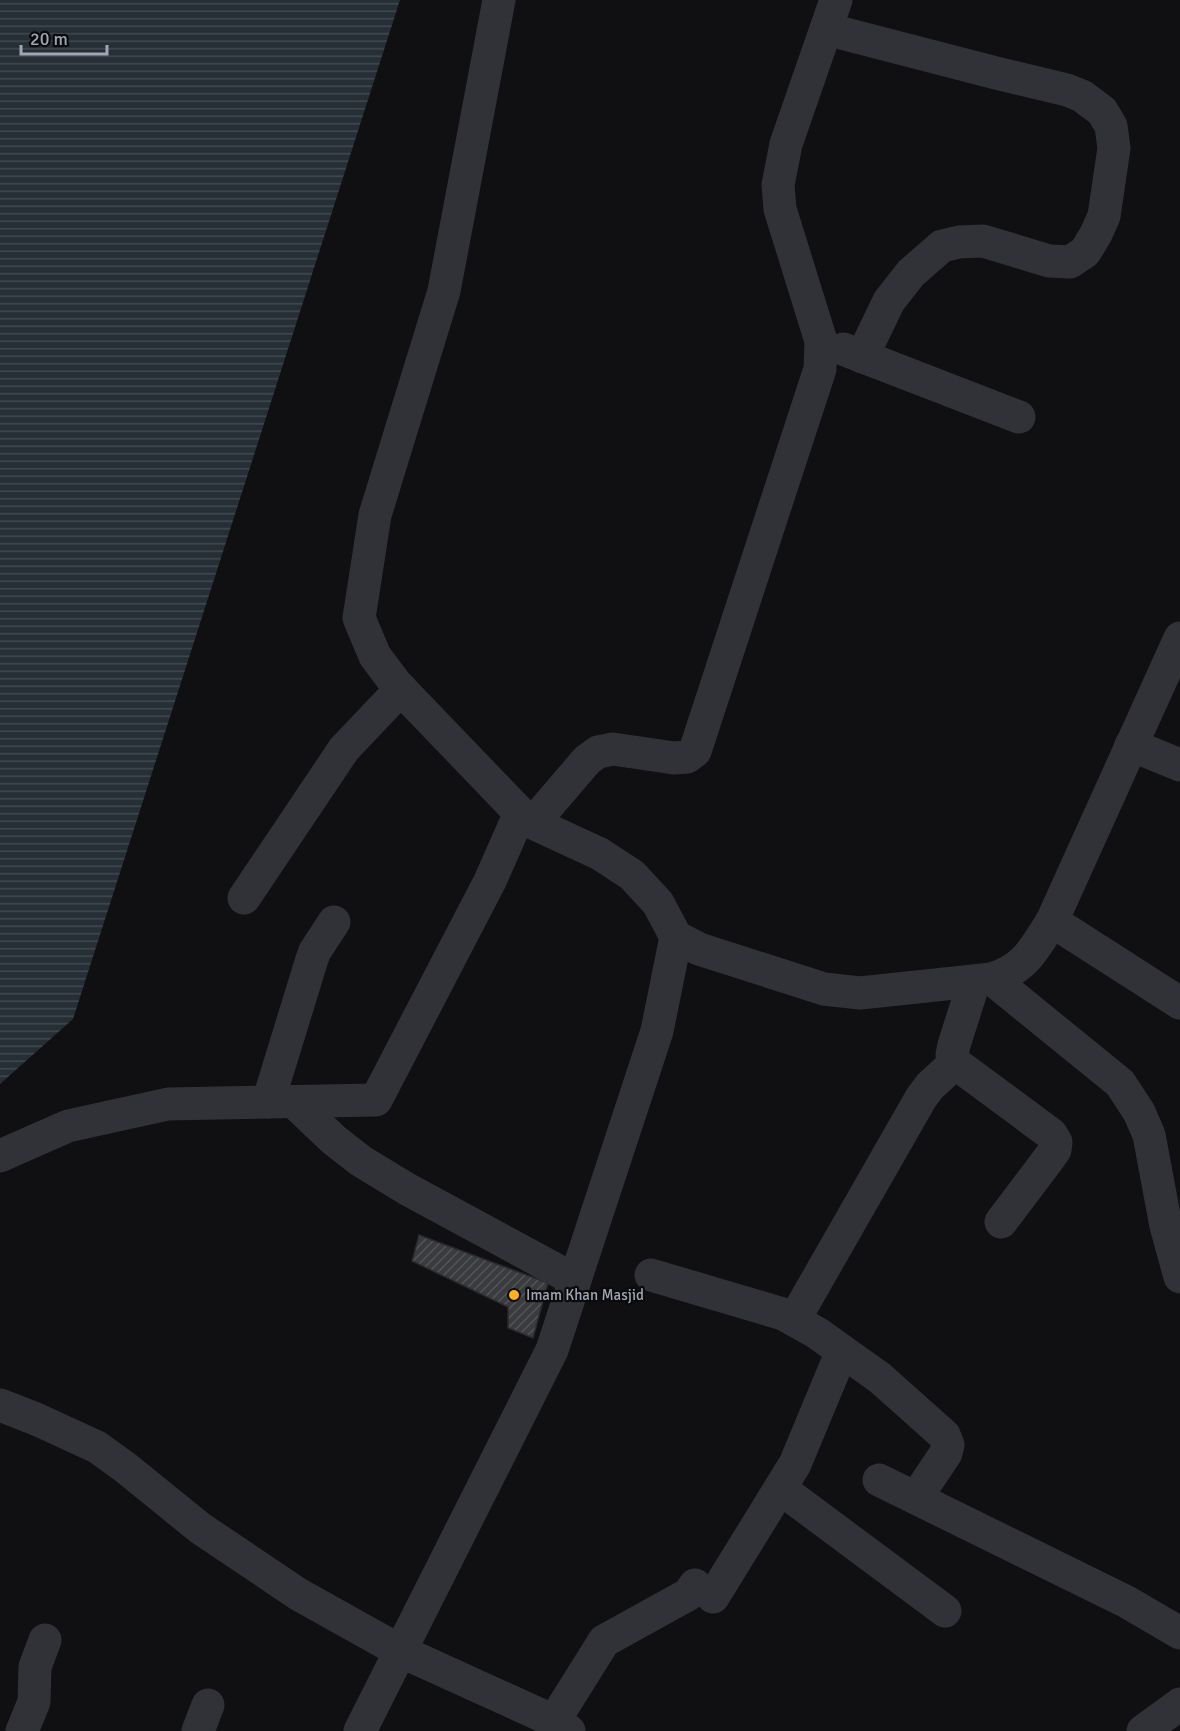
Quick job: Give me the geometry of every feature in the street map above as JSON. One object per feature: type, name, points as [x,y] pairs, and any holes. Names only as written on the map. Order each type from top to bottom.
[{"type":"street","points":[[499,0],[444,291],[375,515],[359,618],[375,656],[401,689],[526,818],[600,855],[632,875],[658,903],[676,937],[699,949],[824,989],[860,993],[983,981],[1008,974],[1027,959],[1052,921],[1180,638]]},
{"type":"street","points":[[0,1156],[68,1126],[168,1104],[376,1100],[490,881],[526,818],[598,752],[612,749],[674,758],[687,757],[695,751],[820,369],[821,341],[780,209],[778,185],[786,144],[831,15],[1000,74],[1067,90],[1082,96],[1102,111],[1112,126],[1114,148],[1104,216],[1085,252],[1070,262],[1049,261],[983,242],[958,242],[942,246],[911,273],[889,301],[862,357]]},
{"type":"street","points":[[821,341],[1019,417]]},
{"type":"street","points":[[244,898],[344,748],[401,689]]},
{"type":"street","points":[[1131,745],[1180,765]]},
{"type":"street","points":[[1052,921],[1180,1003]]},
{"type":"street","points":[[281,1102],[312,959],[334,922]]},
{"type":"street","points":[[360,1731],[552,1350],[657,1031],[676,937]]},
{"type":"street","points":[[983,981],[954,1045],[952,1055],[955,1063],[1051,1134],[1056,1142],[1050,1157],[1001,1222]]},
{"type":"street","points":[[983,981],[1120,1083],[1139,1112],[1149,1135],[1166,1227],[1180,1276]]},
{"type":"street","points":[[794,1320],[921,1098],[930,1086],[955,1063]]},
{"type":"street","points":[[281,1102],[361,1161],[407,1189],[575,1280]]},
{"type":"street","points":[[651,1275],[783,1314],[817,1333],[880,1378],[944,1435],[948,1445],[946,1453],[916,1498]]},
{"type":"street","points":[[0,1405],[97,1447],[200,1528],[298,1594],[400,1651],[562,1726],[604,1641],[689,1594],[704,1591],[781,1489],[803,1446],[842,1351]]},
{"type":"street","points":[[879,1480],[1127,1602],[1180,1633]]},
{"type":"street","points":[[781,1489],[945,1611]]},
{"type":"street","points":[[22,1731],[34,1702],[35,1667],[45,1640]]},
{"type":"street","points":[[1143,1731],[1180,1704]]},
{"type":"shaded area","points":[[0,0],[400,0],[73,1019],[0,1084]]},
{"type":"building","name":"Imam Khan Masjid","points":[[419,1235],[548,1283],[533,1338],[508,1328],[508,1307],[412,1261]]},
{"type":"place","name":"Imam Khan Masjid","points":[[514,1295]]}]
